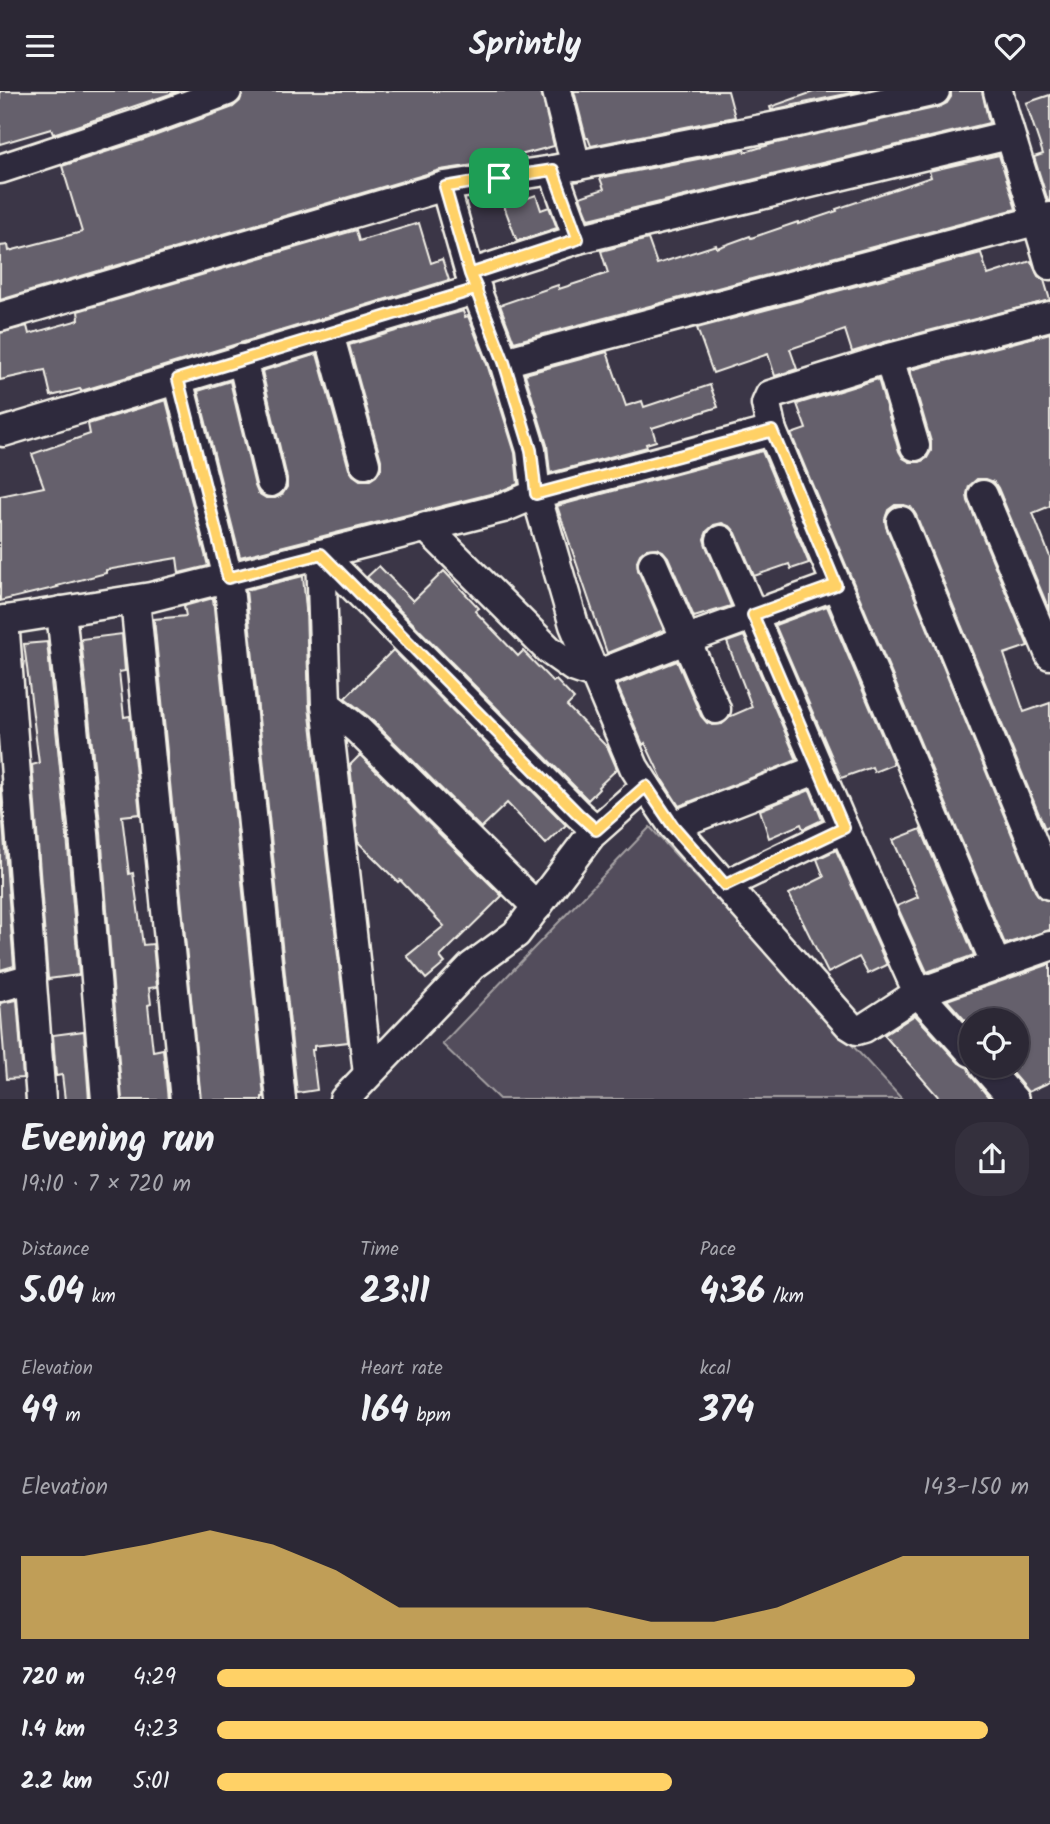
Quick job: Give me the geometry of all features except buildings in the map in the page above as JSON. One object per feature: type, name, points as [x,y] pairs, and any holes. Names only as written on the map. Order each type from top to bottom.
[{"type":"street","points":[[0,169],[227,91]]},
{"type":"street","points":[[557,91],[564,168],[578,239]]},
{"type":"street","points":[[0,317],[445,187],[564,168],[798,122],[935,91]]},
{"type":"street","points":[[998,91],[1009,135],[1044,219],[1050,265]]},
{"type":"street","points":[[3,432],[329,334],[578,239],[1009,135]]},
{"type":"street","points":[[445,187],[473,281],[504,362],[531,450],[536,494],[574,625],[634,767],[673,826],[849,1025],[857,1030],[918,993],[1050,946]]},
{"type":"street","points":[[504,362],[1044,219]]},
{"type":"street","points":[[996,965],[772,431],[766,404],[770,395],[889,358],[1050,316]]},
{"type":"street","points":[[329,334],[365,464]]},
{"type":"street","points":[[889,358],[915,446]]},
{"type":"street","points":[[242,359],[271,482]]},
{"type":"street","points":[[178,379],[228,578],[281,1099]]},
{"type":"street","points":[[41,1099],[2,621],[151,597],[228,578],[503,508],[536,494],[772,431]]},
{"type":"street","points":[[983,495],[1050,655]]},
{"type":"street","points":[[901,521],[1050,885]]},
{"type":"street","points":[[426,527],[549,650],[573,667],[596,675],[836,585]]},
{"type":"street","points":[[721,540],[818,769],[918,993],[959,1039]]},
{"type":"street","points":[[321,554],[326,704],[368,1074]]},
{"type":"street","points":[[321,554],[596,830]]},
{"type":"street","points":[[653,564],[716,709]]},
{"type":"street","points":[[135,600],[185,1099]]},
{"type":"street","points":[[61,611],[84,834],[106,1099]]},
{"type":"street","points":[[326,704],[357,729],[537,907]]},
{"type":"street","points":[[673,826],[818,769]]},
{"type":"street","points":[[345,1099],[472,966],[516,934],[596,830],[646,786]]},
{"type":"street","points":[[725,885],[844,828]]},
{"type":"street","points":[[0,987],[32,978]]},
{"type":"street","points":[[995,1078],[1013,1099]]},
{"type":"shaded area","points":[[650,827],[902,1099],[499,1099],[442,1044]]},
{"type":"route","points":[[499,178],[445,187],[470,274],[477,289],[178,379],[228,578],[321,554],[596,830],[646,786],[673,826],[725,885],[844,828],[753,615],[836,585],[772,431],[536,494],[531,450],[504,362],[477,289],[470,274],[578,239],[553,170],[499,178]]}]
